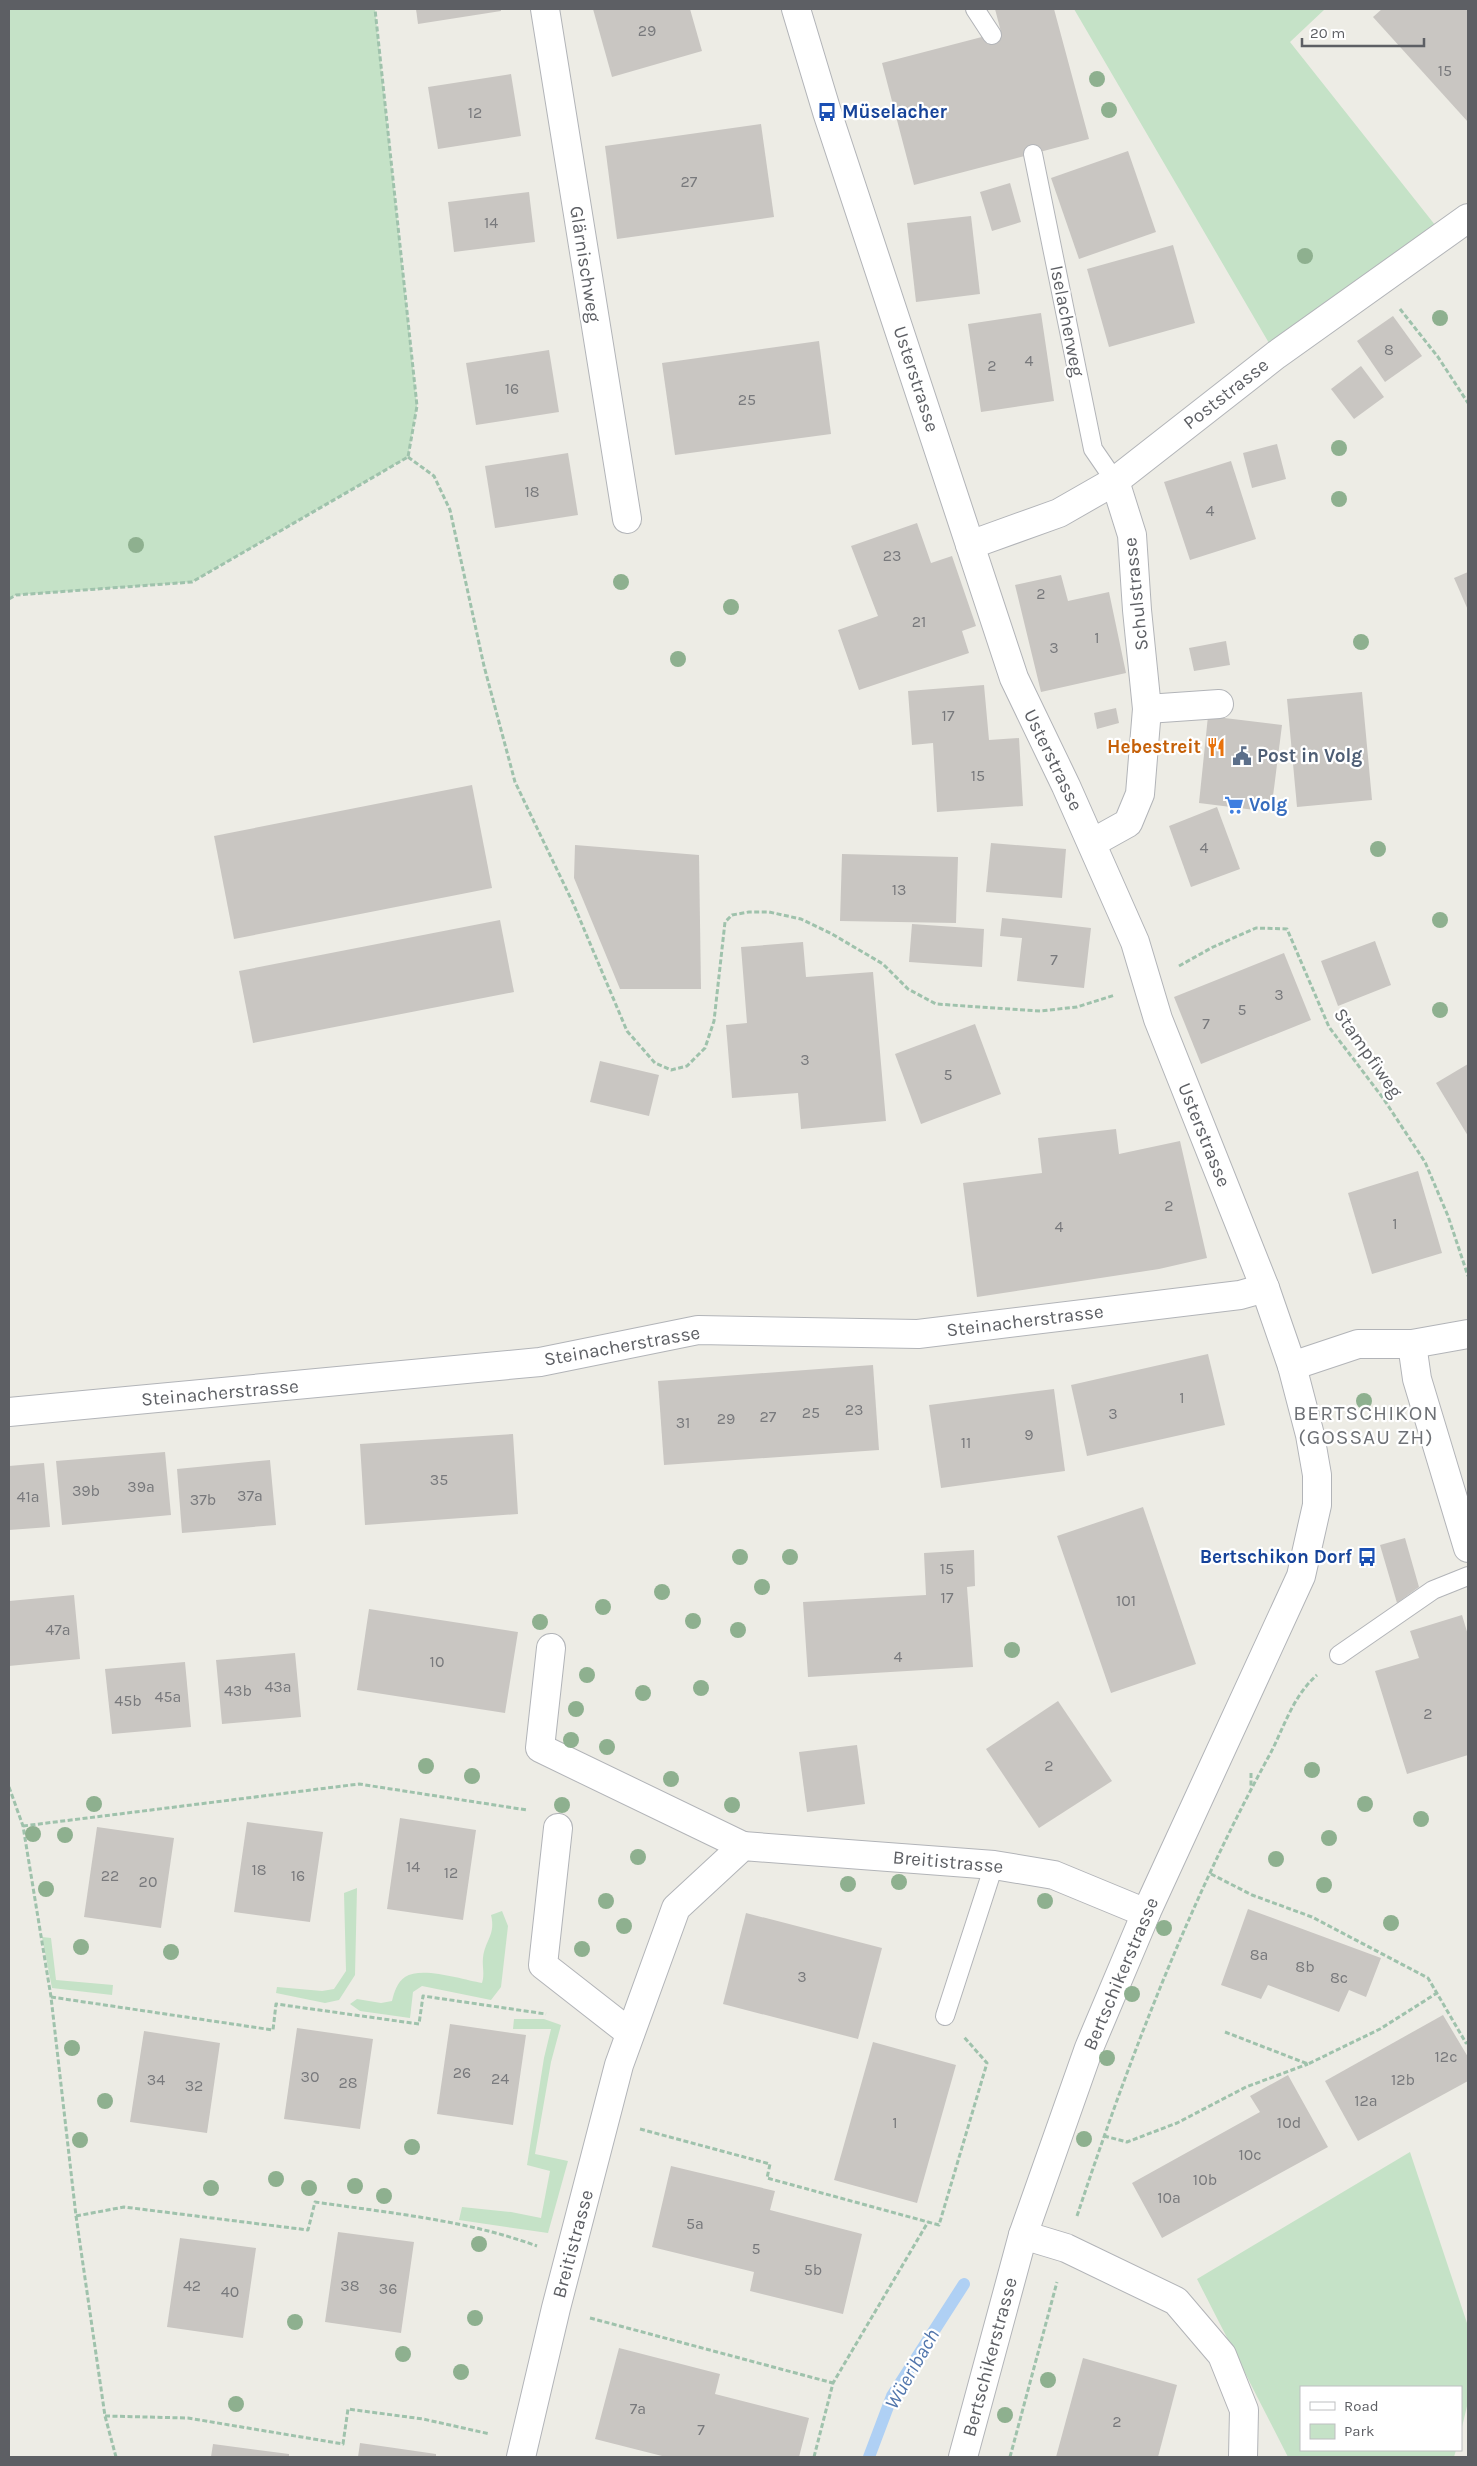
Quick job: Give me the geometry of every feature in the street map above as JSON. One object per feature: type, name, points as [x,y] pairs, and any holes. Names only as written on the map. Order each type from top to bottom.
[{"type":"street","name":"Glärnischweg","points":[[545,9],[627,519]]},
{"type":"street","name":"Usterstrasse","points":[[796,9],[827,112],[1014,678],[1092,843],[1135,942],[1158,1019],[1265,1288],[1292,1366],[1315,1458],[1317,1506]]},
{"type":"street","name":"Poststrasse","points":[[970,544],[1059,513],[1115,481],[1276,355],[1468,218]]},
{"type":"street","name":"Schulstrasse","points":[[1092,843],[1128,823],[1140,794],[1147,709],[1132,535],[1115,481]]},
{"type":"street","points":[[1147,709],[1219,704]]},
{"type":"street","name":"Steinacherstrasse","points":[[9,1412],[540,1362],[698,1330],[918,1334],[1240,1295],[1265,1288]]},
{"type":"street","points":[[1292,1366],[1358,1344],[1412,1344],[1468,1334]]},
{"type":"street","points":[[1412,1344],[1417,1380],[1468,1548]]},
{"type":"street","name":"Bertschikerstrasse","points":[[962,2457],[1023,2235],[1089,2048],[1146,1913],[1289,1604],[1310,1544],[1317,1506]]},
{"type":"street","name":"Breitistrasse","points":[[551,1648],[540,1748],[743,1846],[994,1865],[1054,1874],[1146,1913]]},
{"type":"street","points":[[558,1828],[542,1965],[630,2033]]},
{"type":"street","name":"Breitistrasse","points":[[522,2450],[556,2308],[605,2120],[630,2033],[676,1908],[743,1846]]},
{"type":"street","points":[[1023,2235],[1066,2248],[1176,2301],[1222,2355],[1244,2410],[1243,2457]]},
{"type":"lane","points":[[975,9],[992,35]]},
{"type":"lane","name":"Iselacherweg","points":[[1033,154],[1093,449],[1115,481]]},
{"type":"lane","points":[[1339,1655],[1433,1590],[1468,1576]]},
{"type":"lane","points":[[945,2016],[994,1865]]},
{"type":"path","points":[[9,599],[16,595],[192,582],[408,457],[417,406],[375,9]]},
{"type":"path","points":[[1378,281],[1438,357],[1468,403]]},
{"type":"path","points":[[408,457],[434,476],[450,510],[484,666],[515,782],[573,903],[628,1031],[655,1064],[671,1070],[687,1066],[705,1048],[714,1021],[725,922],[732,915],[749,912],[769,912],[801,919],[832,934],[883,964],[908,990],[936,1004],[1040,1011],[1077,1007],[1147,984]]},
{"type":"path","name":"Stampfiweg","points":[[1147,984],[1212,947],[1256,928],[1287,929],[1329,1027],[1383,1098],[1425,1162],[1448,1216],[1468,1276]]},
{"type":"path","points":[[1010,2457],[1066,2248],[1104,2136],[1155,2000],[1211,1874],[1291,1708],[1314,1678],[1339,1655]]},
{"type":"path","points":[[22,1826],[359,1784],[538,1812],[558,1828]]},
{"type":"path","points":[[9,1787],[22,1826],[50,1997],[76,2216],[105,2416],[116,2457]]},
{"type":"path","points":[[1211,1874],[1252,1895],[1312,1917],[1428,1978],[1466,2043],[1468,2042]]},
{"type":"path","points":[[1104,2136],[1126,2142],[1177,2123],[1246,2087],[1308,2064],[1380,2029],[1437,1993]]},
{"type":"path","points":[[50,1997],[273,2030],[276,2004],[419,2024],[423,1996],[553,2015]]},
{"type":"path","points":[[605,2120],[770,2164],[767,2178],[939,2225],[987,2063],[945,2016]]},
{"type":"path","points":[[1225,2032],[1308,2064]]},
{"type":"path","points":[[76,2216],[124,2207],[308,2230],[315,2202],[426,2218],[505,2234],[569,2258]]},
{"type":"path","points":[[814,2457],[833,2383],[928,2222]]},
{"type":"path","points":[[556,2308],[833,2383]]},
{"type":"path","points":[[105,2416],[188,2418],[344,2444],[348,2409],[423,2419],[522,2450]]},
{"type":"green space","points":[[9,9],[375,9],[417,406],[408,457],[192,582],[16,595],[9,599]]},
{"type":"green space","points":[[1074,9],[1325,9],[1290,42],[1443,235],[1276,355]]},
{"type":"green space","points":[[357,1888],[355,1975],[339,2000],[325,2003],[276,1993],[277,1987],[322,1991],[334,1989],[346,1971],[344,1893]]},
{"type":"green space","points":[[502,1911],[508,1926],[501,1987],[491,2000],[422,1986],[413,1992],[410,2018],[360,2011],[350,2004],[357,1999],[381,2003],[392,2001],[400,1982],[412,1974],[432,1973],[482,1983],[484,1952],[492,1928],[491,1915]]},
{"type":"green space","points":[[42,1937],[51,1938],[56,1980],[113,1985],[112,1995],[52,1988]]},
{"type":"green space","points":[[514,2019],[544,2019],[561,2025],[551,2062],[535,2154],[568,2161],[548,2233],[459,2220],[462,2207],[511,2212],[541,2218],[550,2171],[527,2165],[544,2058],[551,2029],[513,2029]]},
{"type":"green space","points":[[1410,2152],[1468,2326],[1468,2402],[1462,2427],[1462,2386],[1300,2386],[1300,2451],[1456,2451],[1454,2457],[1288,2457],[1197,2279]]},
{"type":"building","points":[[416,9],[501,9],[501,11],[418,24]]},
{"type":"building","points":[[593,9],[690,9],[702,51],[612,77]]},
{"type":"building","points":[[995,9],[1054,9],[1089,139],[914,185],[882,63],[1001,32]]},
{"type":"building","points":[[1382,9],[1468,9],[1468,122],[1373,17]]},
{"type":"building","points":[[511,74],[521,136],[438,149],[428,87]]},
{"type":"building","points":[[761,124],[774,217],[617,239],[605,146]]},
{"type":"building","points":[[1128,151],[1156,232],[1079,259],[1051,178]]},
{"type":"building","points":[[1010,183],[1021,222],[992,231],[980,192]]},
{"type":"building","points":[[529,192],[535,242],[454,252],[448,202]]},
{"type":"building","points":[[971,216],[980,294],[916,302],[907,223]]},
{"type":"building","points":[[1173,245],[1195,323],[1109,347],[1087,269]]},
{"type":"building","points":[[1041,313],[1054,401],[981,412],[968,324]]},
{"type":"building","points":[[1393,316],[1422,356],[1385,382],[1357,341]]},
{"type":"building","points":[[819,341],[831,434],[675,455],[662,363]]},
{"type":"building","points":[[549,350],[559,412],[476,425],[466,363]]},
{"type":"building","points":[[1361,366],[1384,397],[1354,419],[1331,389]]},
{"type":"building","points":[[1277,444],[1286,479],[1252,488],[1243,453]]},
{"type":"building","points":[[568,453],[578,515],[495,528],[485,466]]},
{"type":"building","points":[[1231,461],[1256,539],[1190,560],[1164,482]]},
{"type":"building","points":[[917,523],[931,563],[952,556],[976,626],[962,631],[969,653],[859,690],[838,630],[878,616],[851,546]]},
{"type":"building","points":[[1468,572],[1468,610],[1454,578]]},
{"type":"building","points":[[1061,575],[1068,601],[1109,592],[1126,673],[1041,692],[1015,585]]},
{"type":"building","points":[[1226,641],[1230,665],[1194,671],[1189,648]]},
{"type":"building","points":[[984,685],[989,740],[1019,738],[1023,806],[937,812],[933,743],[912,745],[908,691]]},
{"type":"building","points":[[1362,692],[1372,800],[1297,807],[1287,699]]},
{"type":"building","points":[[1116,708],[1119,723],[1097,729],[1094,713]]},
{"type":"building","points":[[1208,716],[1282,725],[1271,812],[1199,803]]},
{"type":"building","points":[[472,785],[492,888],[234,939],[214,836]]},
{"type":"building","points":[[1217,807],[1240,869],[1191,887],[1169,826]]},
{"type":"building","points":[[991,843],[1066,849],[1062,898],[986,892]]},
{"type":"building","points":[[575,845],[699,855],[701,989],[620,989],[574,878]]},
{"type":"building","points":[[842,854],[958,857],[956,923],[840,921]]},
{"type":"building","points":[[1002,918],[1091,928],[1084,988],[1017,981],[1022,938],[1000,936]]},
{"type":"building","points":[[500,920],[514,992],[253,1043],[239,971]]},
{"type":"building","points":[[912,924],[984,929],[982,967],[909,962]]},
{"type":"building","points":[[1375,941],[1391,985],[1338,1006],[1321,961]]},
{"type":"building","points":[[803,942],[806,977],[873,972],[886,1121],[801,1129],[798,1093],[732,1098],[726,1025],[747,1023],[741,947]]},
{"type":"building","points":[[1284,953],[1311,1020],[1201,1064],[1174,997]]},
{"type":"building","points":[[975,1024],[1001,1094],[921,1124],[895,1054]]},
{"type":"building","points":[[600,1061],[659,1075],[649,1116],[590,1102]]},
{"type":"building","points":[[1468,1064],[1468,1136],[1436,1083]]},
{"type":"building","points":[[1116,1129],[1119,1154],[1180,1141],[1207,1258],[1159,1269],[977,1297],[963,1183],[1042,1173],[1038,1138]]},
{"type":"building","points":[[1418,1171],[1442,1253],[1372,1274],[1348,1193]]},
{"type":"building","points":[[1208,1354],[1225,1425],[1087,1456],[1071,1385]]},
{"type":"building","points":[[873,1365],[879,1450],[664,1465],[658,1381]]},
{"type":"building","points":[[1054,1389],[1065,1471],[941,1488],[929,1405]]},
{"type":"building","points":[[513,1434],[518,1514],[365,1525],[360,1444]]},
{"type":"building","points":[[165,1452],[171,1515],[62,1525],[56,1461]]},
{"type":"building","points":[[270,1460],[276,1525],[182,1533],[177,1469]]},
{"type":"building","points":[[44,1463],[50,1527],[9,1530],[9,1466]]},
{"type":"building","points":[[1143,1507],[1196,1664],[1111,1693],[1057,1536]]},
{"type":"building","points":[[1405,1538],[1419,1587],[1397,1603],[1380,1545]]},
{"type":"building","points":[[974,1550],[975,1586],[967,1587],[973,1667],[808,1677],[803,1602],[926,1595],[924,1553]]},
{"type":"building","points":[[74,1595],[80,1659],[9,1666],[9,1601]]},
{"type":"building","points":[[369,1609],[518,1632],[505,1713],[357,1690]]},
{"type":"building","points":[[1462,1615],[1468,1635],[1468,1755],[1407,1774],[1375,1671],[1419,1658],[1410,1631]]},
{"type":"building","points":[[295,1653],[301,1717],[222,1724],[216,1660]]},
{"type":"building","points":[[185,1662],[191,1727],[112,1734],[105,1669]]},
{"type":"building","points":[[1058,1701],[1112,1781],[1039,1828],[986,1749]]},
{"type":"building","points":[[857,1745],[865,1804],[807,1812],[799,1752]]},
{"type":"building","points":[[400,1818],[476,1830],[463,1920],[387,1909]]},
{"type":"building","points":[[247,1822],[323,1832],[310,1922],[234,1912]]},
{"type":"building","points":[[97,1827],[174,1838],[161,1928],[84,1917]]},
{"type":"building","points":[[1248,1909],[1381,1958],[1366,1997],[1349,1990],[1339,2012],[1268,1985],[1261,1999],[1221,1985]]},
{"type":"building","points":[[746,1913],[882,1948],[858,2039],[723,2004]]},
{"type":"building","points":[[1443,2015],[1468,2057],[1468,2081],[1358,2141],[1325,2081]]},
{"type":"building","points":[[450,2024],[526,2035],[513,2125],[437,2114]]},
{"type":"building","points":[[297,2028],[373,2039],[360,2129],[284,2119]]},
{"type":"building","points":[[144,2031],[220,2043],[207,2133],[130,2122]]},
{"type":"building","points":[[873,2042],[956,2065],[917,2203],[834,2180]]},
{"type":"building","points":[[1288,2075],[1328,2147],[1162,2238],[1132,2183],[1260,2112],[1250,2096]]},
{"type":"building","points":[[671,2166],[775,2191],[770,2210],[862,2234],[843,2314],[750,2291],[754,2272],[652,2247]]},
{"type":"building","points":[[338,2232],[414,2242],[401,2333],[325,2322]]},
{"type":"building","points":[[180,2238],[256,2248],[243,2338],[167,2327]]},
{"type":"building","points":[[619,2348],[720,2374],[715,2394],[809,2418],[799,2457],[666,2457],[595,2439]]},
{"type":"building","points":[[1083,2358],[1177,2385],[1158,2457],[1056,2457]]},
{"type":"building","points":[[360,2443],[436,2454],[436,2457],[358,2457]]},
{"type":"building","points":[[213,2444],[289,2454],[289,2457],[211,2457]]},
{"type":"waterway","name":"Wüeribach","points":[[869,2457],[892,2396],[964,2284]]},
{"type":"place","name":"Müselacher","points":[[827,112]]},
{"type":"place","name":"Hebestreit","points":[[1216,747]]},
{"type":"place","name":"Post in Volg","points":[[1242,756]]},
{"type":"place","name":"Volg","points":[[1234,805]]},
{"type":"place","name":"Bertschikon Dorf","points":[[1367,1557]]},
{"type":"district","name":"BERTSCHIKON (GOSSAU ZH)","points":[[1366,1425]]}]
